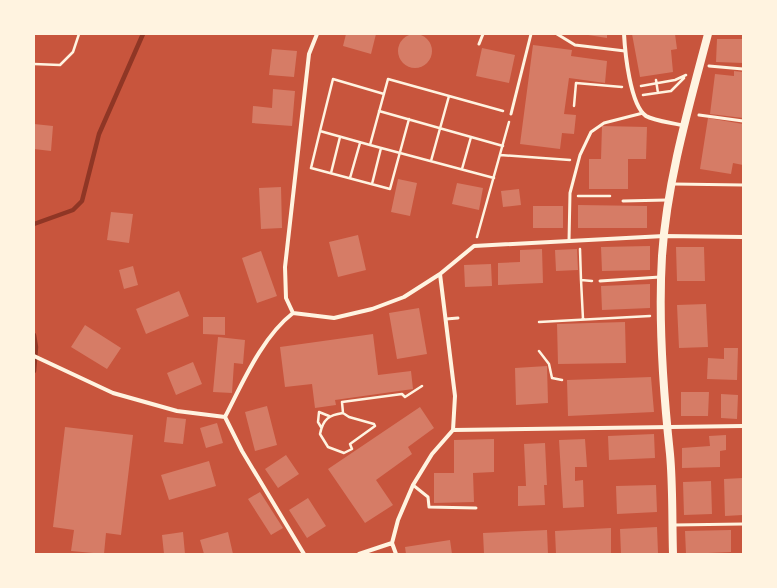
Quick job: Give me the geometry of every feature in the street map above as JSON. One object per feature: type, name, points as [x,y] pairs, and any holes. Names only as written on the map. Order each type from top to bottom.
[{"type":"main road","points":[[673,554],[670,455],[664,395],[661,277],[662,256],[672,184],[708,34]]},
{"type":"street","points":[[293,313],[286,298],[285,267],[309,54],[317,34]]},
{"type":"street","points":[[624,34],[625,51],[638,108],[646,116],[685,126]]},
{"type":"street","points":[[225,416],[254,360],[283,321],[293,313],[334,318],[372,309],[404,297],[440,274],[474,246],[664,236],[743,237]]},
{"type":"street","points":[[396,554],[392,543],[398,520],[413,485],[432,454],[453,430],[455,396],[440,274]]},
{"type":"street","points":[[34,356],[113,393],[177,411],[225,416]]},
{"type":"street","points":[[225,416],[242,451],[304,554]]},
{"type":"street","points":[[453,430],[743,426]]},
{"type":"street","points":[[359,554],[392,543]]},
{"type":"lane","points":[[479,44],[483,34]]},
{"type":"lane","points":[[511,114],[530,34]]},
{"type":"lane","points":[[557,34],[575,45],[625,51]]},
{"type":"lane","points":[[709,66],[743,69]]},
{"type":"lane","points":[[569,241],[570,196],[578,160],[591,132],[604,122],[643,113]]},
{"type":"lane","points":[[699,115],[743,121]]},
{"type":"lane","points":[[672,184],[743,185]]},
{"type":"lane","points":[[623,201],[669,200]]},
{"type":"lane","points":[[600,281],[661,277]]},
{"type":"lane","points":[[446,319],[458,318]]},
{"type":"lane","points":[[413,485],[428,497],[429,507],[476,508]]},
{"type":"lane","points":[[672,525],[743,524]]},
{"type":"path","points":[[34,64],[60,65],[73,52],[79,34]]},
{"type":"path","points":[[574,106],[576,83],[632,86],[643,95],[671,91],[687,74],[675,80],[647,85]]},
{"type":"path","points":[[384,94],[333,79],[311,168],[390,189],[409,119]]},
{"type":"path","points":[[370,145],[388,79],[502,111]]},
{"type":"path","points":[[656,80],[658,93]]},
{"type":"path","points":[[431,161],[449,96]]},
{"type":"path","points":[[379,111],[503,146]]},
{"type":"path","points":[[474,246],[511,114]]},
{"type":"path","points":[[320,131],[494,178]]},
{"type":"path","points":[[330,173],[340,137]]},
{"type":"path","points":[[462,170],[471,137]]},
{"type":"path","points":[[350,178],[360,143]]},
{"type":"path","points":[[372,184],[381,148]]},
{"type":"path","points":[[500,155],[578,160]]},
{"type":"path","points":[[570,196],[610,196]]},
{"type":"path","points":[[579,240],[583,319]]},
{"type":"path","points":[[580,280],[600,281]]},
{"type":"path","points":[[539,322],[652,316]]},
{"type":"path","points":[[539,351],[549,364],[552,378],[562,380]]},
{"type":"path","points":[[343,413],[342,402],[402,394],[404,397],[422,386]]},
{"type":"path","points":[[322,427],[318,422],[319,412],[329,416],[343,413],[349,417],[374,424],[375,426],[350,444],[352,449],[344,453],[328,447],[320,434],[325,420],[329,416]]},
{"type":"building","points":[[346,34],[376,34],[371,54],[343,46]]},
{"type":"building","points":[[418,34],[427,39],[431,44],[431,58],[427,63],[422,67],[412,68],[408,67],[399,58],[398,48],[399,44],[408,35]]},
{"type":"building","points":[[582,34],[607,34],[607,38]]},
{"type":"building","points":[[632,34],[675,34],[677,49],[671,50],[673,72],[640,77]]},
{"type":"building","points":[[717,39],[743,39],[743,63],[716,62]]},
{"type":"building","points":[[533,45],[572,50],[571,56],[607,61],[605,83],[569,78],[564,114],[576,115],[574,134],[562,133],[560,149],[520,144]]},
{"type":"building","points":[[482,48],[515,55],[509,83],[476,76]]},
{"type":"building","points":[[272,49],[297,51],[294,77],[269,75]]},
{"type":"building","points":[[734,71],[743,72],[743,118],[710,114],[715,74],[734,76]]},
{"type":"building","points":[[273,89],[295,91],[292,126],[252,123],[253,106],[272,108]]},
{"type":"building","points":[[708,118],[743,124],[743,165],[733,163],[731,174],[700,169]]},
{"type":"building","points":[[34,124],[53,126],[51,151],[34,149]]},
{"type":"building","points":[[602,126],[647,127],[646,159],[628,159],[628,189],[589,189],[589,159],[601,159]]},
{"type":"building","points":[[398,179],[417,183],[410,216],[391,212]]},
{"type":"building","points":[[457,183],[483,188],[479,210],[452,204]]},
{"type":"building","points":[[281,187],[282,228],[261,229],[259,188]]},
{"type":"building","points":[[519,189],[521,205],[503,207],[501,191]]},
{"type":"building","points":[[578,205],[647,206],[647,228],[578,228]]},
{"type":"building","points":[[533,206],[563,206],[563,228],[533,228]]},
{"type":"building","points":[[111,212],[133,214],[129,243],[107,240]]},
{"type":"building","points":[[358,235],[366,270],[338,277],[329,242]]},
{"type":"building","points":[[650,246],[650,270],[602,271],[601,247]]},
{"type":"building","points":[[676,247],[704,247],[705,281],[677,281]]},
{"type":"building","points":[[542,249],[543,283],[498,285],[498,263],[520,262],[520,250]]},
{"type":"building","points":[[577,249],[578,270],[556,271],[555,250]]},
{"type":"building","points":[[261,251],[277,296],[257,303],[242,258]]},
{"type":"building","points":[[491,264],[492,286],[465,287],[464,265]]},
{"type":"building","points":[[133,266],[138,285],[124,289],[119,270]]},
{"type":"building","points":[[650,284],[650,308],[602,310],[601,286]]},
{"type":"building","points":[[179,291],[189,316],[146,334],[136,309]]},
{"type":"building","points":[[706,304],[708,347],[679,348],[677,305]]},
{"type":"building","points":[[419,308],[427,354],[397,359],[389,313]]},
{"type":"building","points":[[203,317],[225,317],[225,335],[203,334]]},
{"type":"building","points":[[625,322],[626,363],[558,364],[557,324]]},
{"type":"building","points":[[85,325],[121,348],[107,369],[71,347]]},
{"type":"building","points":[[373,334],[378,375],[411,371],[413,389],[335,400],[336,405],[315,408],[312,384],[285,387],[280,347]]},
{"type":"building","points":[[218,337],[245,340],[243,364],[234,363],[232,393],[213,392]]},
{"type":"building","points":[[724,348],[738,348],[737,380],[707,379],[708,358],[724,359]]},
{"type":"building","points":[[193,362],[202,384],[176,395],[167,373]]},
{"type":"building","points":[[547,366],[548,403],[516,405],[515,368]]},
{"type":"building","points":[[651,377],[654,412],[568,416],[567,380]]},
{"type":"building","points":[[681,392],[709,392],[708,416],[681,416]]},
{"type":"building","points":[[721,394],[738,395],[737,419],[721,418]]},
{"type":"building","points":[[267,406],[277,445],[255,451],[245,412]]},
{"type":"building","points":[[420,407],[434,428],[408,447],[412,454],[376,480],[393,505],[365,523],[328,469]]},
{"type":"building","points":[[167,417],[186,419],[183,444],[164,442]]},
{"type":"building","points":[[217,423],[223,443],[206,448],[200,428]]},
{"type":"building","points":[[65,427],[133,435],[121,535],[106,533],[104,554],[71,551],[74,530],[53,527]]},
{"type":"building","points":[[654,434],[655,458],[609,460],[608,436]]},
{"type":"building","points":[[726,435],[726,450],[720,451],[720,467],[682,468],[682,448],[710,446],[709,436]]},
{"type":"building","points":[[494,439],[494,472],[473,473],[474,502],[434,503],[434,473],[454,473],[454,440]]},
{"type":"building","points":[[585,439],[587,467],[575,467],[575,481],[583,480],[584,507],[563,508],[559,440]]},
{"type":"building","points":[[545,443],[547,485],[544,485],[545,505],[518,506],[518,486],[526,486],[524,444]]},
{"type":"building","points":[[286,455],[299,474],[278,488],[265,469]]},
{"type":"building","points":[[209,461],[216,486],[169,500],[161,475]]},
{"type":"building","points":[[743,478],[743,515],[725,516],[724,479]]},
{"type":"building","points":[[711,481],[712,514],[684,515],[683,482]]},
{"type":"building","points":[[656,485],[657,512],[617,514],[616,486]]},
{"type":"building","points":[[260,492],[283,528],[271,535],[248,499]]},
{"type":"building","points":[[308,498],[326,526],[307,538],[289,510]]},
{"type":"building","points":[[657,527],[658,553],[621,554],[620,529]]},
{"type":"building","points":[[611,528],[611,554],[556,554],[555,531]]},
{"type":"building","points":[[547,530],[548,554],[484,554],[483,533]]},
{"type":"building","points":[[731,530],[731,552],[686,554],[685,531]]},
{"type":"building","points":[[183,532],[185,554],[164,554],[162,535]]},
{"type":"building","points":[[228,532],[233,554],[204,554],[200,540]]},
{"type":"building","points":[[450,540],[452,554],[406,554],[405,547]]},
{"type":"waterway","points":[[34,224],[73,210],[82,201],[99,134],[143,34]]},
{"type":"waterway","points":[[34,335],[36,347],[34,371]]}]
